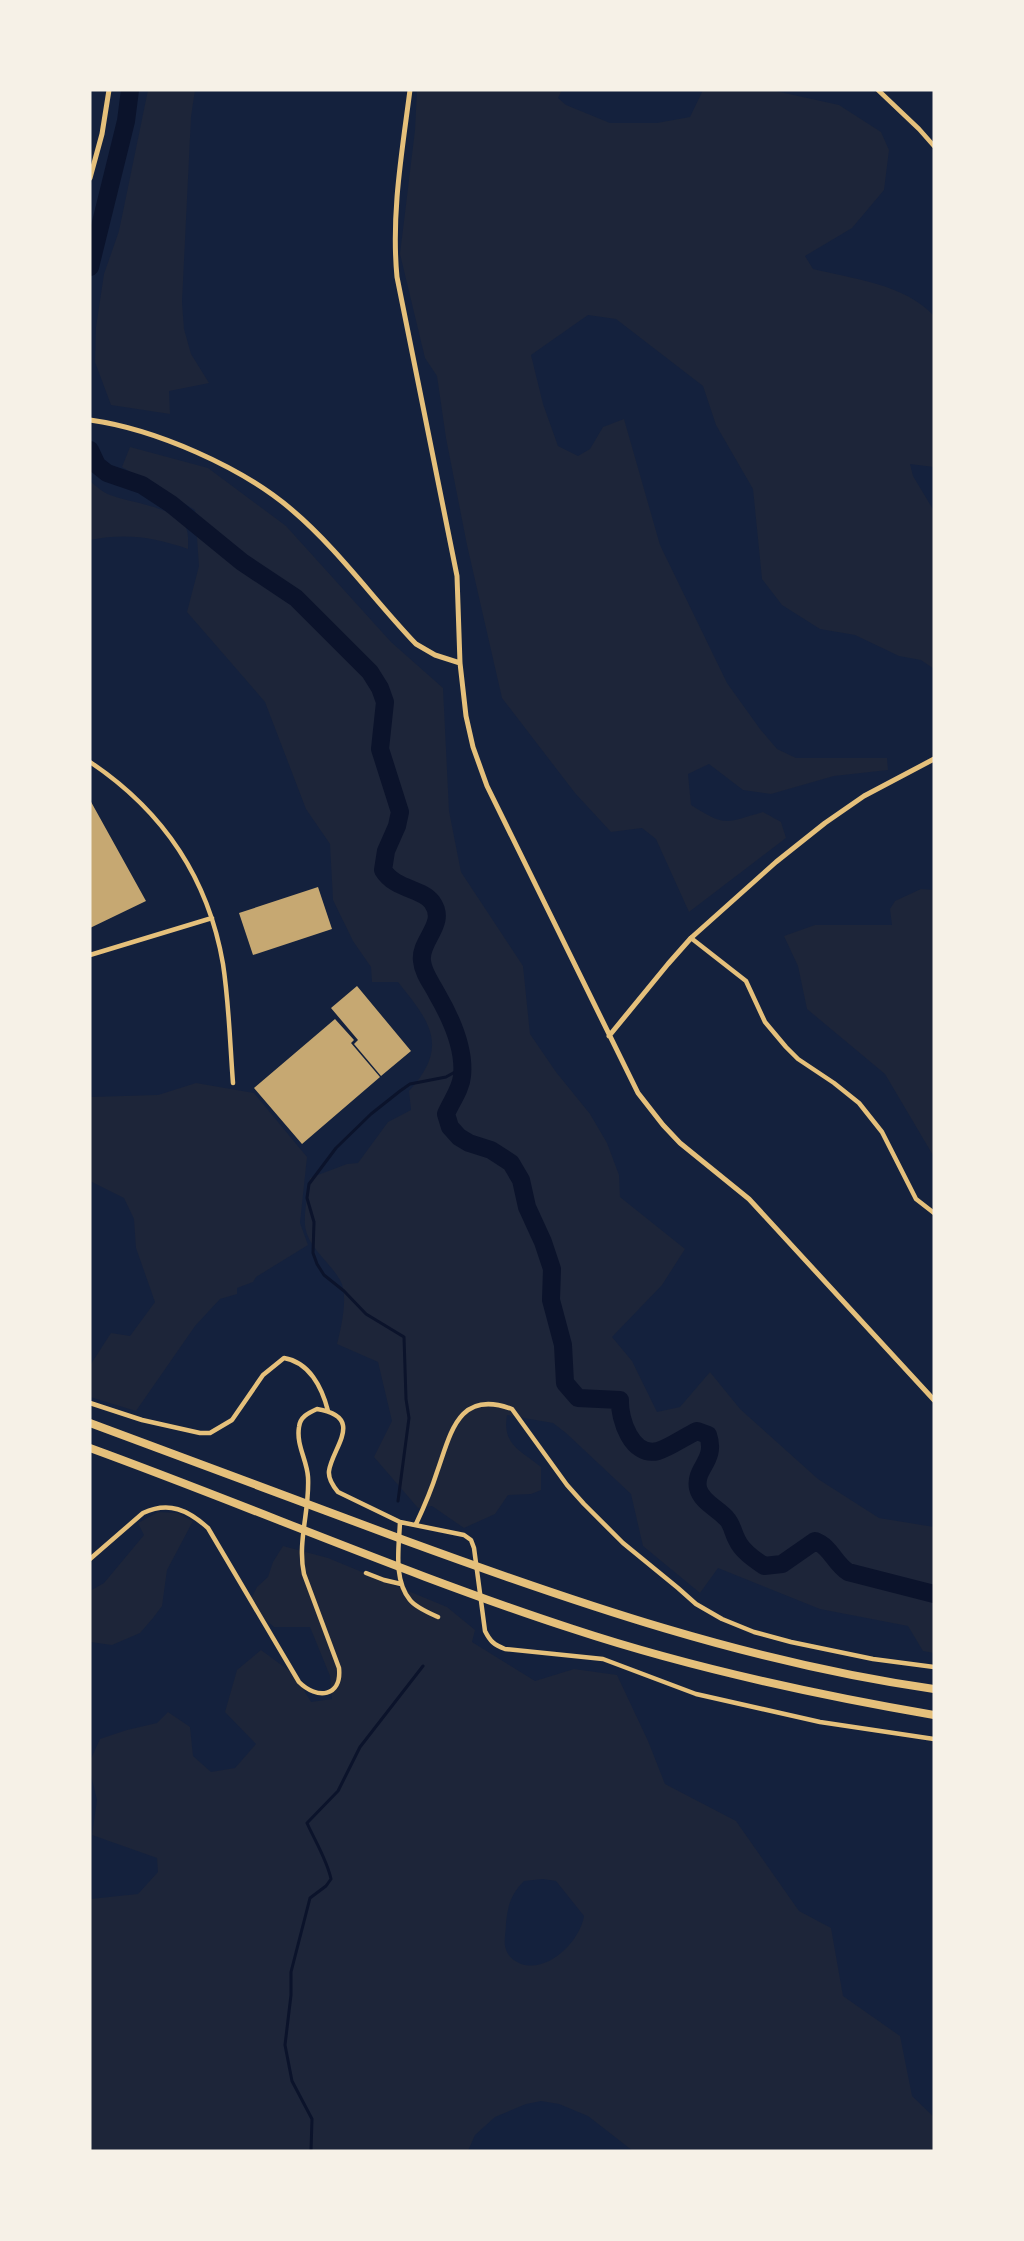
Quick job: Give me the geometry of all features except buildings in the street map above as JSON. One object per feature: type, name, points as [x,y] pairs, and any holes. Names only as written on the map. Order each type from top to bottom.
[{"type":"highway","points":[[90,1423],[509,1578],[664,1629],[780,1660],[934,1689]]},
{"type":"highway","points":[[90,1448],[499,1604],[658,1655],[744,1678],[835,1698],[934,1715]]},
{"type":"street","points":[[90,178],[102,134],[109,90]]},
{"type":"street","points":[[410,90],[396,207],[395,255],[403,314],[458,576],[460,663],[466,716],[473,747],[487,786],[638,1093],[680,1143],[749,1199],[934,1400]]},
{"type":"street","points":[[878,90],[920,129],[934,146]]},
{"type":"street","points":[[90,420],[105,422],[170,442],[246,478],[292,509],[324,541],[416,644],[435,655],[460,663]]},
{"type":"street","points":[[609,1036],[692,938],[776,862],[825,823],[864,796],[934,759]]},
{"type":"street","points":[[90,762],[111,777],[154,816],[185,857],[203,892],[223,963],[233,1083]]},
{"type":"street","points":[[90,955],[212,918]]},
{"type":"street","points":[[692,938],[746,981],[765,1022],[798,1059],[860,1103],[882,1131],[916,1198],[934,1213]]},
{"type":"street","points":[[90,1403],[142,1420],[200,1433],[210,1433],[232,1420],[263,1375],[284,1358],[295,1360],[320,1385],[328,1411]]},
{"type":"street","points":[[416,1524],[429,1499],[456,1421],[466,1411],[476,1406],[488,1403],[498,1404],[512,1409],[567,1485],[615,1535],[696,1604],[722,1619],[754,1632],[873,1659],[934,1667]]},
{"type":"street","points":[[90,1559],[136,1519],[153,1508],[174,1508],[192,1515],[208,1528],[299,1682],[314,1693],[323,1694],[331,1691],[337,1685],[339,1668],[304,1574],[301,1558],[308,1477],[298,1439],[302,1419],[317,1409],[328,1411],[340,1419],[344,1428],[344,1436],[329,1470],[332,1485],[338,1492],[400,1522],[464,1535],[471,1540],[485,1631],[489,1640],[496,1646],[505,1649],[603,1659],[696,1694],[820,1722],[934,1739]]},
{"type":"street","points":[[400,1522],[398,1560],[401,1584],[411,1602],[438,1617]]},
{"type":"street","points":[[366,1573],[384,1581],[401,1584]]},
{"type":"shaded area","points":[[148,90],[195,90],[191,117],[182,302],[184,329],[191,354],[209,383],[169,391],[170,414],[111,405],[95,362],[96,327],[104,274],[119,231]]},
{"type":"shaded area","points":[[417,90],[562,90],[558,98],[566,105],[610,123],[657,123],[690,117],[703,90],[771,90],[839,105],[881,132],[889,150],[884,190],[852,228],[805,256],[813,269],[894,290],[922,305],[934,316],[934,467],[910,464],[913,476],[934,511],[934,669],[921,660],[899,656],[855,635],[820,629],[782,605],[762,579],[753,489],[716,425],[703,386],[616,319],[588,315],[531,355],[543,404],[558,446],[578,456],[590,449],[603,427],[624,419],[660,545],[727,683],[777,749],[796,758],[887,758],[888,770],[834,776],[771,794],[743,790],[709,764],[688,774],[691,805],[712,817],[726,821],[763,812],[781,822],[786,838],[689,912],[656,839],[642,828],[611,832],[575,793],[502,698],[467,545],[446,438],[437,376],[425,358],[400,254],[415,130]]},
{"type":"shaded area","points":[[130,447],[208,468],[286,526],[391,642],[443,688],[449,811],[461,872],[523,966],[530,1034],[556,1072],[590,1114],[607,1143],[619,1175],[620,1197],[685,1249],[662,1285],[612,1337],[632,1361],[657,1412],[680,1407],[710,1372],[740,1409],[818,1479],[879,1518],[934,1527],[934,1653],[923,1651],[908,1626],[820,1609],[718,1568],[700,1593],[643,1546],[631,1494],[553,1423],[507,1415],[506,1425],[510,1440],[514,1446],[541,1467],[541,1490],[531,1494],[508,1495],[495,1514],[464,1528],[432,1506],[418,1508],[374,1457],[392,1421],[378,1362],[337,1344],[343,1312],[343,1286],[336,1273],[310,1240],[305,1225],[306,1201],[310,1178],[347,1164],[358,1163],[388,1122],[411,1110],[409,1091],[422,1075],[429,1061],[432,1047],[431,1035],[419,1010],[398,982],[372,982],[371,967],[353,941],[333,900],[330,844],[306,809],[265,702],[187,612],[199,566],[195,510],[122,467]]},
{"type":"shaded area","points":[[90,481],[110,495],[161,510],[179,519],[187,531],[188,549],[139,537],[90,540]]},
{"type":"shaded area","points":[[921,889],[934,890],[934,1157],[885,1074],[807,1009],[798,966],[784,936],[815,925],[892,925],[890,909],[895,901]]},
{"type":"shaded area","points":[[196,1083],[254,1093],[307,1157],[300,1223],[308,1245],[256,1277],[253,1282],[237,1288],[237,1294],[220,1299],[195,1326],[136,1411],[90,1397],[91,1364],[111,1333],[130,1336],[155,1302],[136,1248],[134,1219],[124,1198],[90,1181],[90,1097],[158,1095]]},
{"type":"shaded area","points":[[158,1512],[177,1513],[193,1521],[167,1570],[162,1606],[140,1633],[112,1645],[90,1642],[90,1591],[104,1583],[144,1535],[138,1523]]},
{"type":"shaded area","points":[[283,1546],[328,1558],[447,1607],[475,1630],[472,1642],[535,1681],[574,1669],[617,1675],[665,1784],[736,1821],[799,1911],[831,1928],[843,1996],[900,2036],[912,2096],[934,2117],[934,2151],[633,2151],[588,2116],[559,2104],[541,2101],[526,2104],[495,2117],[475,2135],[468,2151],[90,2151],[90,1899],[138,1894],[158,1872],[157,1858],[92,1835],[97,1800],[90,1761],[100,1739],[157,1723],[168,1712],[190,1727],[193,1756],[211,1772],[235,1768],[256,1744],[225,1712],[237,1670],[261,1650],[295,1675],[311,1702],[332,1699],[330,1676],[310,1627],[274,1627],[261,1616],[251,1599],[257,1587],[268,1577],[273,1562]],"holes":[[[543,1879],[556,1881],[584,1916],[581,1926],[569,1945],[550,1960],[540,1964],[519,1963],[510,1957],[505,1946],[511,1900],[524,1881]]]},
{"type":"waterway","points":[[90,267],[126,121],[130,90]]},
{"type":"waterway","points":[[90,450],[97,465],[107,473],[142,485],[171,504],[242,562],[296,598],[370,672],[380,688],[385,702],[380,749],[400,812],[397,826],[386,851],[383,870],[394,881],[428,897],[436,910],[437,918],[422,953],[422,961],[426,974],[452,1023],[459,1044],[462,1065],[460,1086],[446,1114],[450,1127],[459,1137],[491,1150],[511,1163],[521,1180],[527,1207],[552,1269],[551,1300],[563,1345],[565,1383],[578,1398],[620,1400],[622,1417],[629,1435],[641,1449],[649,1452],[658,1451],[697,1431],[708,1435],[710,1451],[699,1475],[700,1493],[729,1521],[742,1548],[764,1566],[782,1564],[815,1541],[825,1547],[848,1572],[934,1594]]},
{"type":"waterway","points":[[398,1501],[409,1418],[406,1399],[404,1337],[366,1314],[344,1291],[324,1275],[317,1264],[313,1253],[314,1222],[307,1198],[309,1184],[336,1148],[371,1114],[400,1091],[410,1084],[446,1077],[462,1068]]},
{"type":"waterway","points":[[311,2151],[312,2119],[292,2081],[285,2045],[291,1995],[291,1972],[310,1898],[326,1886],[331,1879],[324,1858],[307,1823],[338,1791],[360,1747],[423,1666]]}]
